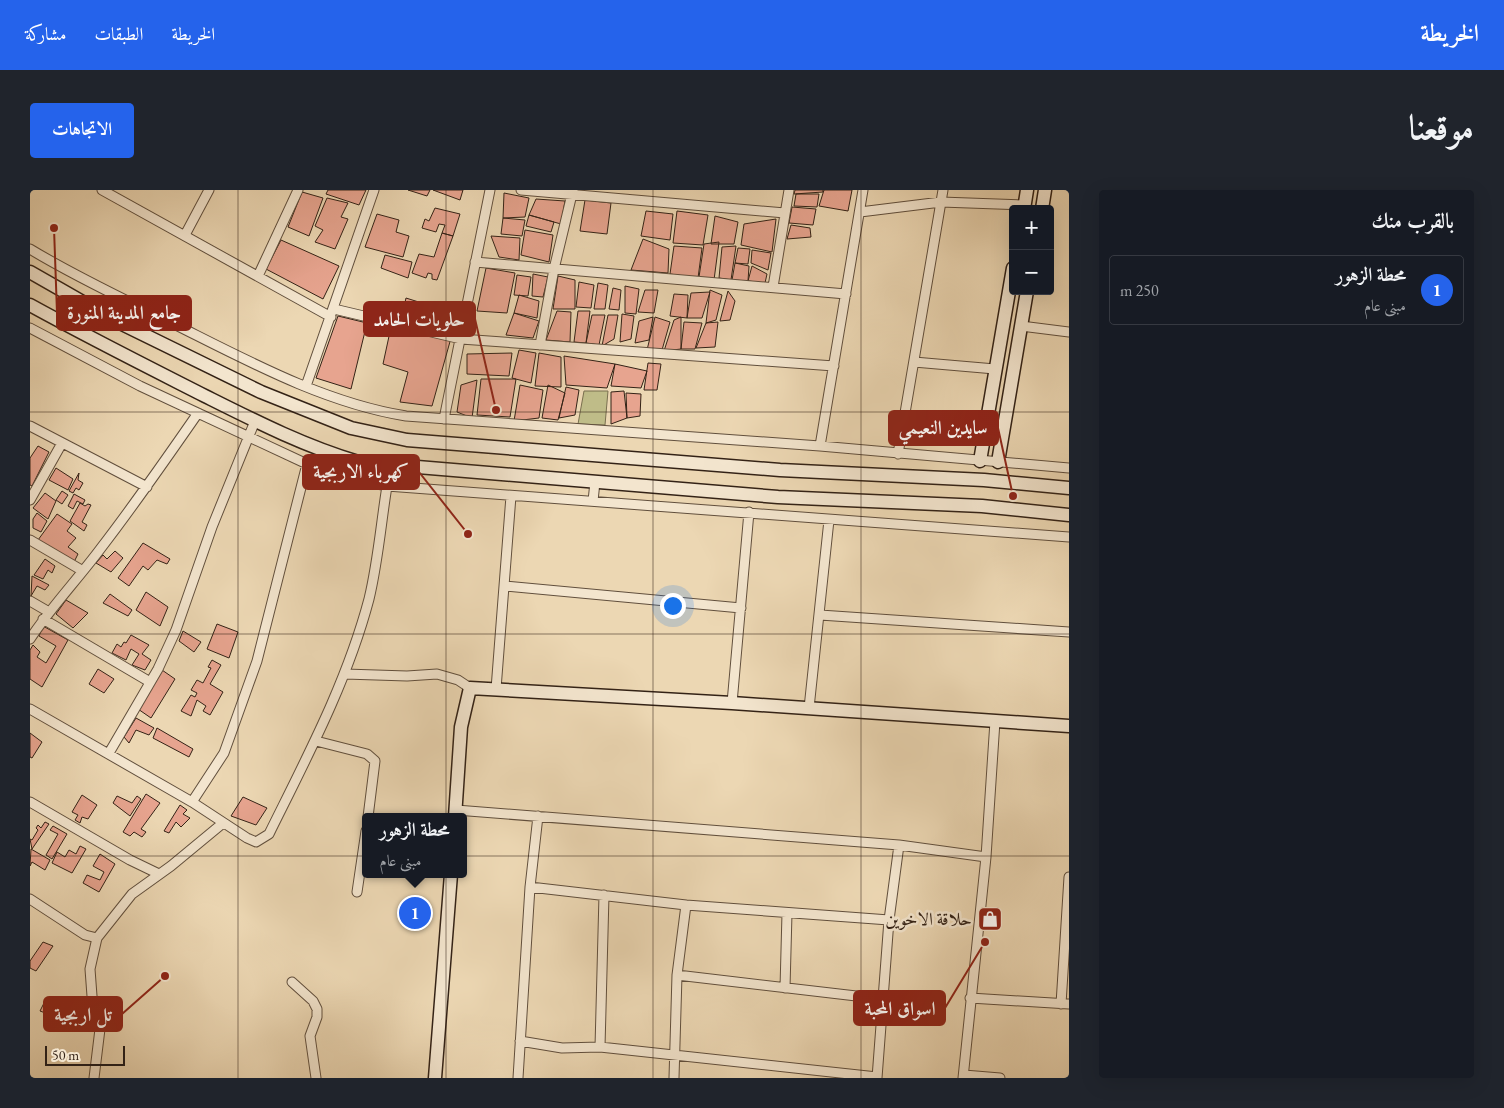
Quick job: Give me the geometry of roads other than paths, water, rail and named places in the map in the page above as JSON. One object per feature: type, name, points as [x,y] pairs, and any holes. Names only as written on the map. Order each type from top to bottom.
[{"type":"main road","points":[[1024,205],[1027,190]]},
{"type":"main road","points":[[1043,205],[1045,190]]},
{"type":"main road","points":[[30,272],[114,320],[261,392],[351,428],[407,440],[780,470],[984,480],[1069,488]]},
{"type":"main road","points":[[980,460],[1009,290]]},
{"type":"main road","points":[[998,462],[1026,295]]},
{"type":"main road","points":[[30,305],[101,344],[255,421],[323,452],[358,462],[778,497],[982,506],[1069,515]]},
{"type":"main road","points":[[456,813],[461,727],[470,688],[732,703],[1069,726]]},
{"type":"main road","points":[[435,1078],[451,878]]},
{"type":"street","points":[[102,190],[258,276],[332,313],[461,340],[834,366]]},
{"type":"street","points":[[186,235],[209,190]]},
{"type":"street","points":[[258,276],[298,190]]},
{"type":"street","points":[[306,386],[374,190]]},
{"type":"street","points":[[444,419],[490,190]]},
{"type":"street","points":[[520,190],[573,192],[785,213]]},
{"type":"street","points":[[773,287],[789,190]]},
{"type":"street","points":[[820,446],[863,190]]},
{"type":"street","points":[[898,454],[943,190]]},
{"type":"street","points":[[540,345],[554,269],[573,192]]},
{"type":"street","points":[[860,212],[941,202],[1009,206]]},
{"type":"street","points":[[30,249],[62,269],[306,386],[373,410],[444,419],[820,446],[1069,468]]},
{"type":"street","points":[[476,262],[846,294]]},
{"type":"street","points":[[1021,326],[1069,332]]},
{"type":"street","points":[[30,328],[198,414],[307,464],[350,478],[387,486],[749,512],[1069,538]]},
{"type":"street","points":[[914,362],[995,369]]},
{"type":"street","points":[[30,639],[147,487],[198,414]]},
{"type":"street","points":[[109,753],[150,682],[176,630],[212,527],[255,421]]},
{"type":"street","points":[[30,426],[147,487]]},
{"type":"street","points":[[30,500],[62,443]]},
{"type":"street","points":[[192,802],[224,753],[257,661],[307,464]]},
{"type":"street","points":[[593,501],[595,482]]},
{"type":"street","points":[[30,709],[192,802],[246,838],[256,842],[263,840],[269,834],[316,741],[345,674],[369,596],[387,486]]},
{"type":"street","points":[[496,689],[505,586],[510,496]]},
{"type":"street","points":[[732,703],[749,512]]},
{"type":"street","points":[[809,708],[829,520]]},
{"type":"street","points":[[30,540],[83,571]]},
{"type":"street","points":[[505,586],[741,608]]},
{"type":"street","points":[[30,601],[46,616],[150,682]]},
{"type":"street","points":[[820,615],[1069,632]]},
{"type":"street","points":[[345,674],[381,676],[437,674],[458,680],[470,688]]},
{"type":"street","points":[[995,721],[986,857],[963,1076],[1000,1078]]},
{"type":"street","points":[[316,741],[366,754],[375,762],[369,813]]},
{"type":"street","points":[[30,802],[130,860],[159,874]]},
{"type":"street","points":[[467,813],[538,816],[899,845],[986,857]]},
{"type":"street","points":[[518,1078],[530,887],[538,816]]},
{"type":"street","points":[[94,1078],[100,1029],[92,996],[90,968],[96,938],[132,894],[223,824]]},
{"type":"street","points":[[520,1041],[562,1048],[600,1047],[877,1077],[889,920],[899,845]]},
{"type":"street","points":[[357,892],[362,858]]},
{"type":"street","points":[[970,998],[1065,1004],[1069,877]]},
{"type":"street","points":[[530,887],[686,906],[889,920]]},
{"type":"street","points":[[600,1047],[604,895]]},
{"type":"street","points":[[30,899],[85,935],[96,938]]},
{"type":"street","points":[[674,1078],[677,975],[686,906]]},
{"type":"street","points":[[785,988],[786,913]]},
{"type":"street","points":[[677,975],[882,999]]},
{"type":"street","points":[[292,982],[313,1001],[318,1009],[310,1036],[316,1078]]},
{"type":"place","name":"جامع المدينة المنورة","points":[[54,228]]},
{"type":"place","name":"حلويات الحامد","points":[[496,410]]},
{"type":"place","name":"سايدين النعيمي","points":[[1013,496]]},
{"type":"place","name":"كهرباء الاربجية","points":[[468,534]]},
{"type":"place","name":"محطة الزهور","points":[[415,913]]},
{"type":"place","name":"حلاقة الاخوين","points":[[990,919]]},
{"type":"place","name":"اسواق المحبة","points":[[985,942]]},
{"type":"place","name":"تل اربجية","points":[[165,976]]}]
